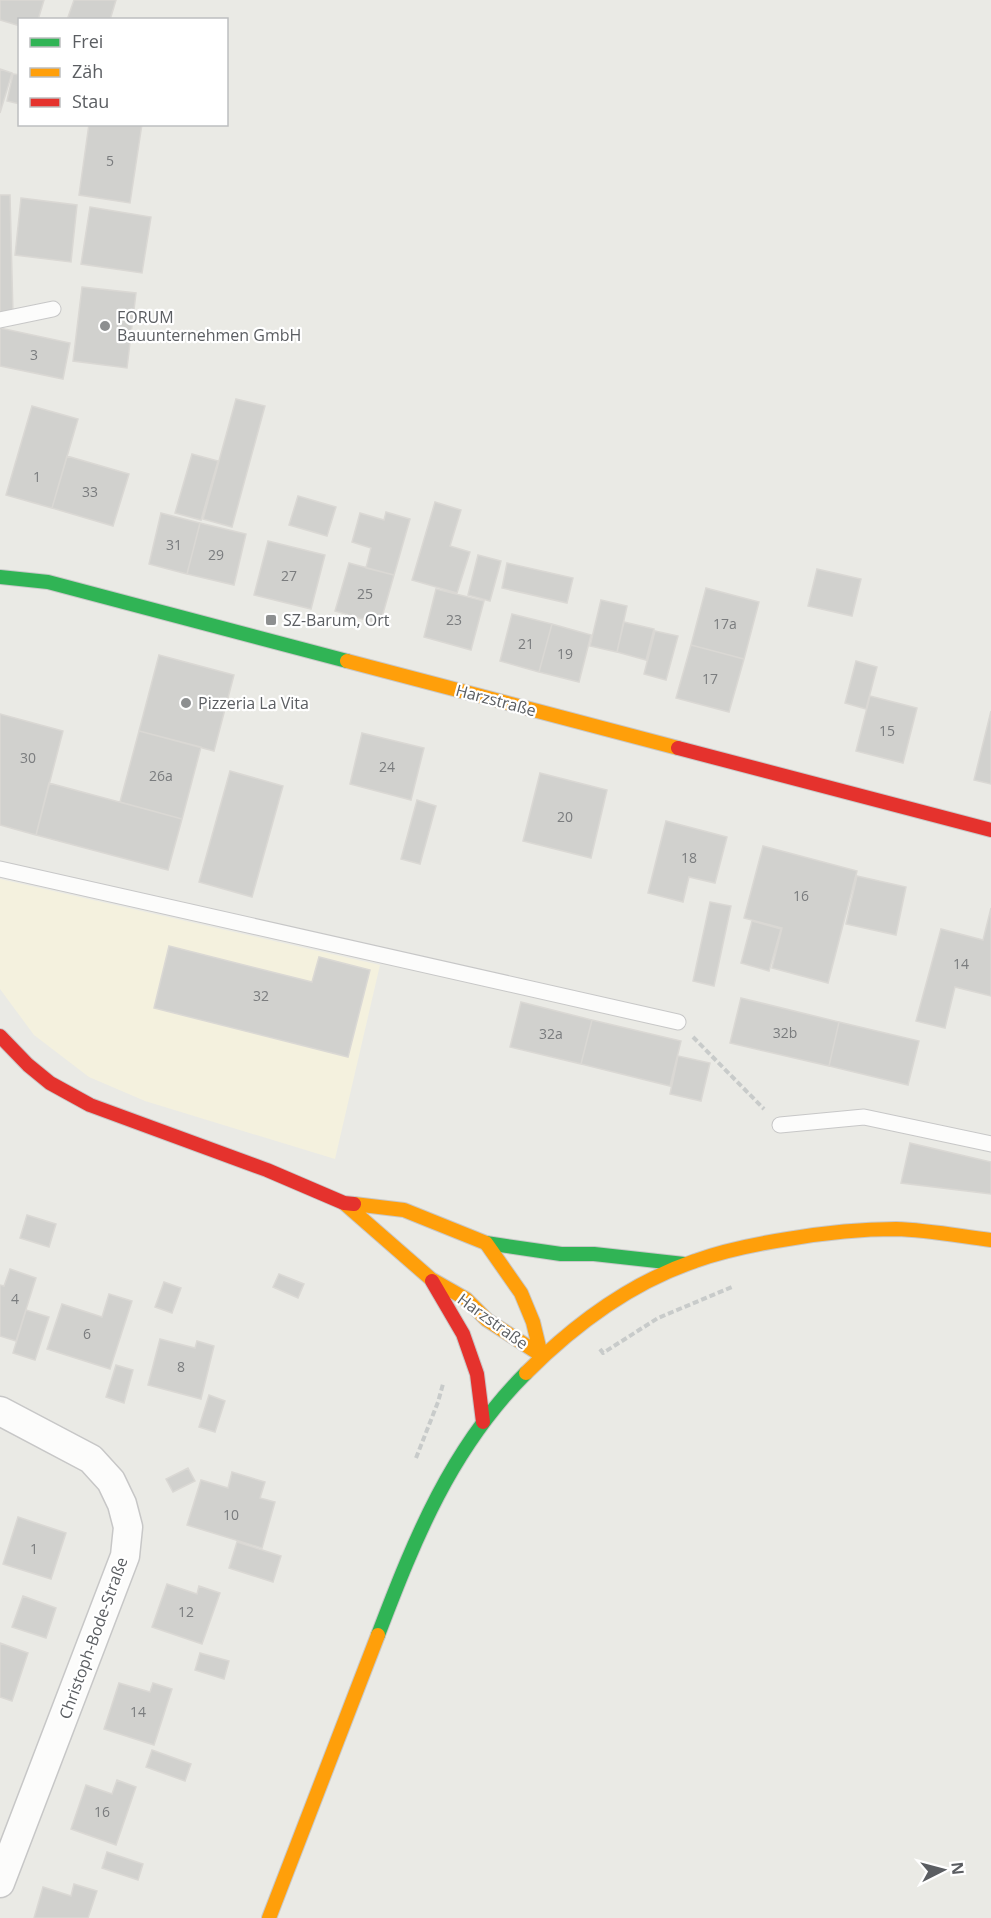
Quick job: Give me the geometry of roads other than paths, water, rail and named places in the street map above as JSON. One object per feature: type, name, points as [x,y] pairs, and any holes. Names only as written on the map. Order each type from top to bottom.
[{"type":"main road","name":"Harzstraße","points":[[0,577],[48,582],[991,830]]},
{"type":"main road","name":"Harzstraße","points":[[0,1036],[28,1065],[50,1083],[90,1105],[267,1170],[344,1203],[404,1210],[486,1243],[521,1293],[533,1322],[541,1355]]},
{"type":"main road","name":"Harzstraße","points":[[344,1203],[431,1279],[466,1299],[487,1320],[541,1355]]},
{"type":"main road","points":[[269,1918],[412,1546],[445,1479],[483,1422],[541,1355],[583,1321],[610,1303],[684,1264],[749,1246],[857,1230],[913,1230],[991,1240]]},
{"type":"main road","points":[[486,1243],[561,1254],[594,1254],[684,1264]]},
{"type":"main road","points":[[431,1279],[463,1334],[477,1374],[483,1422]]},
{"type":"street","name":"Christoph-Bode-Straße","points":[[0,1411],[91,1459],[111,1481],[122,1504],[128,1527],[125,1556],[0,1883]]},
{"type":"lane","points":[[0,320],[53,309]]},
{"type":"lane","points":[[0,869],[678,1022]]},
{"type":"lane","points":[[780,1125],[864,1117],[991,1144]]},
{"type":"place","name":"FORUM Bauunternehmen GmbH","points":[[105,326]]},
{"type":"place","name":"SZ-Barum, Ort","points":[[271,620]]},
{"type":"place","name":"Pizzeria La Vita","points":[[186,703]]}]
